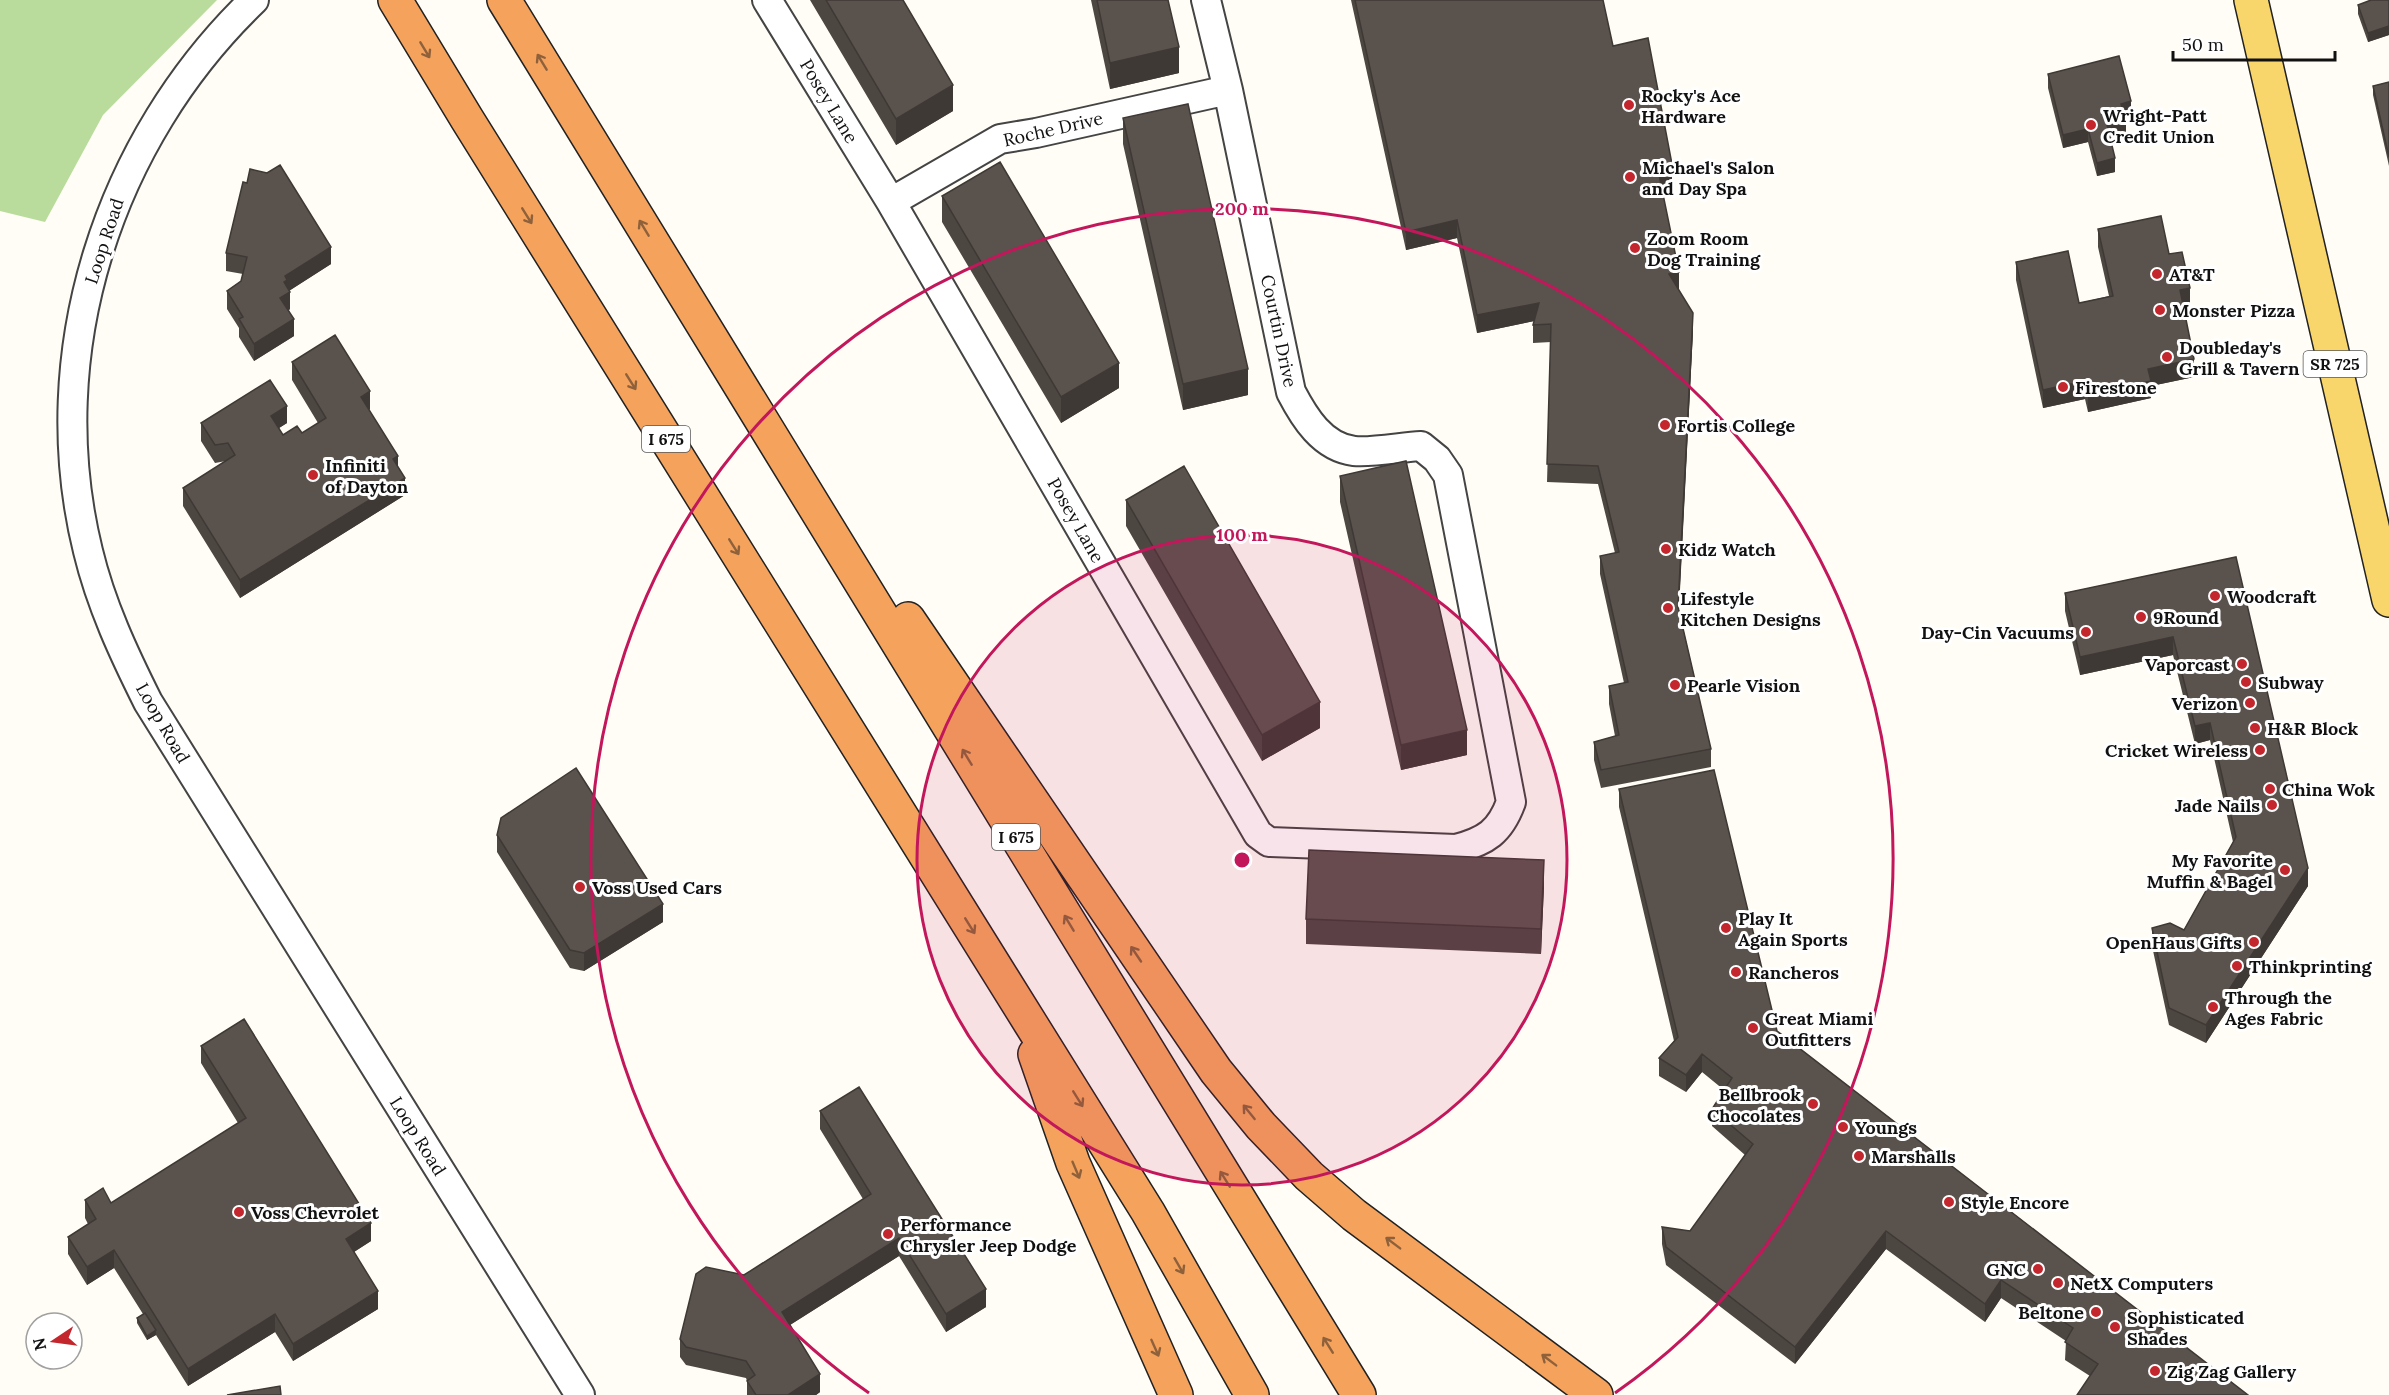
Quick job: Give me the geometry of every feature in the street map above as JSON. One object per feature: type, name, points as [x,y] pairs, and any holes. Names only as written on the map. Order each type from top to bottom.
[{"type":"highway","name":"I 675","points":[[395,0],[466,119],[1148,1212],[1252,1395]]},
{"type":"highway","name":"I 675","points":[[504,0],[1359,1395]]},
{"type":"highway","points":[[675,278],[1216,1071],[1254,1117],[1309,1176],[1354,1215],[1596,1395]]},
{"type":"highway","points":[[1014,996],[1073,1163],[1176,1395]]},
{"type":"main road","name":"SR 725","points":[[2251,0],[2389,600]]},
{"type":"street","name":"Loop Road","points":[[254,0],[202,55],[167,103],[142,144],[118,195],[101,242],[84,307],[73,396],[73,450],[78,501],[87,551],[118,642],[148,702],[580,1395]]},
{"type":"street","name":"Posey Lane","points":[[767,0],[891,202],[1258,834],[1269,842],[1455,849],[1476,844],[1493,833]]},
{"type":"street","name":"Courtin Drive","points":[[1206,0],[1228,90],[1291,392],[1306,420],[1332,444],[1354,451],[1421,446],[1437,459],[1448,475],[1511,802],[1504,820],[1493,833]]},
{"type":"street","name":"Roche Drive","points":[[891,202],[1000,139],[1228,90]]},
{"type":"green space","points":[[0,0],[217,0],[103,115],[45,222],[0,211]]},
{"type":"building","points":[[826,0],[903,0],[953,85],[896,119]]},
{"type":"building","points":[[1097,0],[1168,0],[1179,47],[1110,63]]},
{"type":"building","points":[[1355,0],[1603,0],[1613,46],[1648,38],[1672,164],[1658,170],[1679,272],[1669,274],[1693,313],[1678,607],[1711,749],[1601,770],[1594,742],[1619,735],[1609,686],[1628,682],[1600,556],[1619,552],[1598,466],[1547,464],[1551,324],[1533,325],[1539,303],[1477,315],[1457,220],[1406,232]]},
{"type":"building","points":[[2371,0],[2389,0],[2389,26],[2368,33],[2358,5]]},
{"type":"building","name":"Wright-Patt Credit Union","points":[[2119,56],[2131,101],[2121,104],[2126,120],[2107,125],[2115,158],[2097,163],[2088,129],[2063,135],[2048,74]]},
{"type":"building","points":[[2389,82],[2389,157],[2373,86]]},
{"type":"building","points":[[1188,104],[1248,369],[1183,384],[1123,118]]},
{"type":"building","points":[[1000,162],[1119,363],[1061,397],[942,196]]},
{"type":"building","points":[[280,165],[331,247],[285,276],[287,280],[284,282],[290,292],[280,298],[294,319],[254,344],[239,319],[243,317],[227,291],[241,281],[247,257],[226,253],[243,182],[247,183],[250,169],[267,173]]},
{"type":"building","points":[[2161,216],[2169,254],[2182,252],[2190,288],[2180,290],[2194,359],[2148,369],[2151,381],[2088,394],[2085,381],[2043,390],[2016,262],[2068,251],[2079,303],[2113,296],[2098,229]]},
{"type":"building","name":"Infiniti of Dayton","points":[[335,335],[370,391],[361,397],[398,456],[393,459],[405,478],[240,580],[183,488],[235,455],[228,443],[215,445],[201,423],[270,380],[287,406],[271,416],[283,435],[297,426],[302,433],[326,418],[292,362]]},
{"type":"building","points":[[1406,461],[1467,730],[1401,745],[1340,476]]},
{"type":"building","points":[[1184,466],[1320,702],[1262,735],[1126,500]]},
{"type":"building","points":[[2236,557],[2308,868],[2206,1025],[2169,1008],[2152,928],[2170,923],[2184,930],[2236,837],[2210,723],[2195,726],[2173,637],[2080,657],[2065,593]]},
{"type":"building","name":"Voss Used Cars","points":[[576,768],[663,904],[584,953],[570,950],[497,835],[501,818]]},
{"type":"building","points":[[1714,770],[1777,1031],[2248,1395],[2077,1395],[2098,1364],[2065,1342],[2073,1328],[2001,1280],[1985,1304],[1886,1231],[1795,1347],[1666,1247],[1662,1227],[1690,1231],[1753,1144],[1712,1109],[1732,1078],[1702,1054],[1686,1075],[1659,1058],[1678,1037],[1619,789]]},
{"type":"building","points":[[1309,850],[1544,860],[1541,929],[1306,919]]},
{"type":"building","name":"Voss Chevrolet","points":[[244,1019],[371,1223],[346,1239],[378,1291],[293,1344],[275,1314],[188,1369],[114,1250],[87,1267],[68,1237],[96,1219],[85,1200],[103,1188],[111,1203],[246,1118],[201,1046]]},
{"type":"building","name":"Performance Chrysler Jeep Dodge","points":[[859,1087],[986,1289],[946,1314],[899,1238],[782,1312],[820,1374],[788,1395],[756,1395],[747,1381],[755,1375],[746,1361],[686,1347],[680,1339],[696,1274],[706,1267],[744,1275],[871,1194],[820,1111]]},
{"type":"building","points":[[145,1313],[156,1330],[147,1336],[137,1318]]},
{"type":"building","points":[[280,1386],[281,1395],[227,1395]]},
{"type":"place","name":"Rocky's Ace Hardware","points":[[1629,105]]},
{"type":"place","name":"Wright-Patt Credit Union","points":[[2091,125]]},
{"type":"place","name":"Michael's Salon and Day Spa","points":[[1630,177]]},
{"type":"place","name":"Zoom Room Dog Training","points":[[1635,248]]},
{"type":"place","name":"AT&T","points":[[2157,274]]},
{"type":"place","name":"Monster Pizza","points":[[2160,310]]},
{"type":"place","name":"Doubleday's Grill & Tavern","points":[[2167,357]]},
{"type":"place","name":"Firestone","points":[[2063,387]]},
{"type":"place","name":"Fortis College","points":[[1665,425]]},
{"type":"place","name":"Infiniti of Dayton","points":[[313,475]]},
{"type":"place","name":"Kidz Watch","points":[[1666,549]]},
{"type":"place","name":"Woodcraft","points":[[2215,596]]},
{"type":"place","name":"Lifestyle Kitchen Designs","points":[[1668,608]]},
{"type":"place","name":"9Round","points":[[2141,617]]},
{"type":"place","name":"Day-Cin Vacuums","points":[[2086,632]]},
{"type":"place","name":"Vaporcast","points":[[2242,664]]},
{"type":"place","name":"Subway","points":[[2246,682]]},
{"type":"place","name":"Pearle Vision","points":[[1675,685]]},
{"type":"place","name":"Verizon","points":[[2250,703]]},
{"type":"place","name":"H&R Block","points":[[2255,728]]},
{"type":"place","name":"Cricket Wireless","points":[[2260,750]]},
{"type":"place","name":"China Wok","points":[[2270,789]]},
{"type":"place","name":"Jade Nails","points":[[2272,805]]},
{"type":"place","name":"My Favorite Muffin & Bagel","points":[[2285,870]]},
{"type":"place","name":"Voss Used Cars","points":[[580,887]]},
{"type":"place","name":"Play It Again Sports","points":[[1726,928]]},
{"type":"place","name":"OpenHaus Gifts","points":[[2254,942]]},
{"type":"place","name":"Thinkprinting","points":[[2237,966]]},
{"type":"place","name":"Rancheros","points":[[1736,972]]},
{"type":"place","name":"Through the Ages Fabric","points":[[2213,1007]]},
{"type":"place","name":"Great Miami Outfitters","points":[[1753,1028]]},
{"type":"place","name":"Bellbrook Chocolates","points":[[1813,1104]]},
{"type":"place","name":"Youngs","points":[[1843,1127]]},
{"type":"place","name":"Marshalls","points":[[1859,1156]]},
{"type":"place","name":"Style Encore","points":[[1949,1202]]},
{"type":"place","name":"Voss Chevrolet","points":[[239,1212]]},
{"type":"place","name":"Performance Chrysler Jeep Dodge","points":[[888,1234]]},
{"type":"place","name":"GNC","points":[[2038,1269]]},
{"type":"place","name":"NetX Computers","points":[[2058,1283]]},
{"type":"place","name":"Beltone","points":[[2096,1312]]},
{"type":"place","name":"Sophisticated Shades","points":[[2115,1327]]},
{"type":"place","name":"Zig Zag Gallery","points":[[2155,1371]]}]
